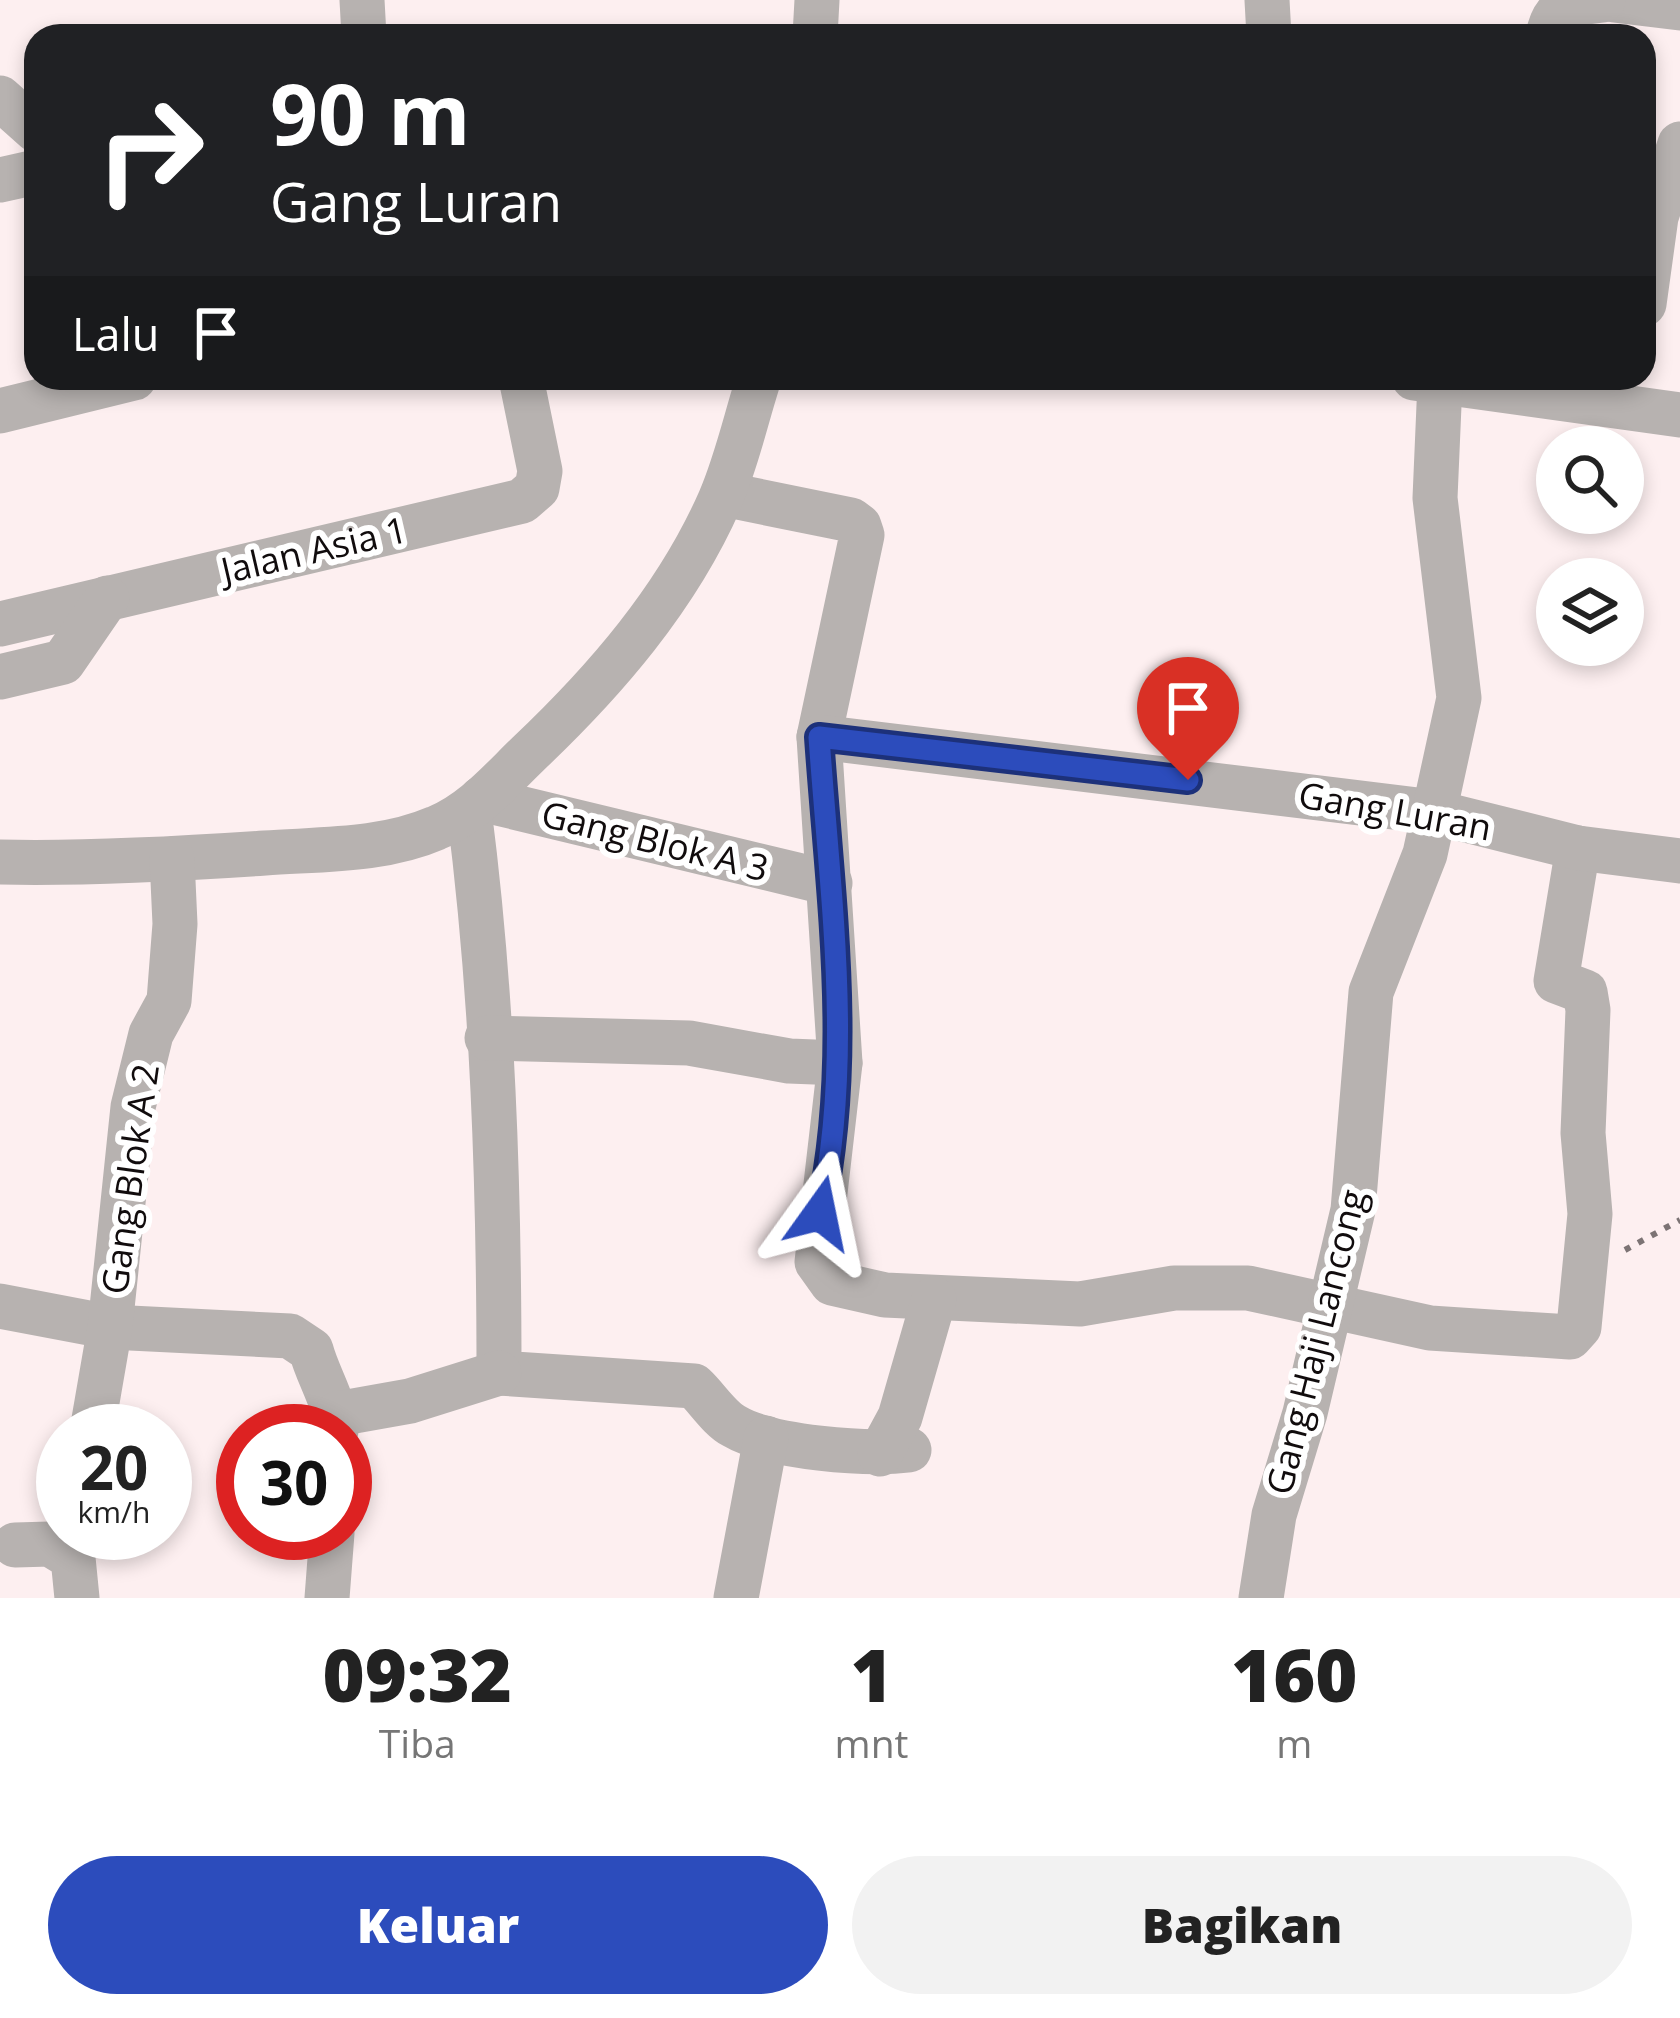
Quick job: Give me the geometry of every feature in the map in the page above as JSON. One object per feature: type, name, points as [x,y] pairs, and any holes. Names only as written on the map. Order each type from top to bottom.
[{"type":"street","points":[[1553,24],[1561,6],[1603,0]]},
{"type":"street","points":[[1614,0],[1680,8]]},
{"type":"street","points":[[0,98],[24,119]]},
{"type":"street","points":[[1656,217],[1680,144]]},
{"type":"street","points":[[0,411],[85,390]]},
{"type":"street","name":"Jalan Asia 1","points":[[0,624],[522,501],[537,488],[540,471],[523,390]]},
{"type":"street","points":[[0,862],[172,859],[398,841],[439,827],[475,804],[640,634],[706,531],[723,494],[755,390]]},
{"type":"street","name":"Gang Haji Lancong","points":[[1262,1598],[1274,1515],[1305,1413],[1353,1210],[1371,992],[1425,854],[1459,698],[1435,498],[1428,390]]},
{"type":"street","points":[[1573,390],[1632,394],[1680,415]]},
{"type":"street","points":[[723,494],[860,526],[862,535],[819,737],[840,1063],[817,1262],[832,1283],[885,1295],[1080,1304],[1174,1288],[1248,1288],[1430,1328],[1570,1337],[1579,1327],[1590,1179],[1583,1132],[1588,1010],[1585,992],[1556,981],[1578,848]]},
{"type":"street","points":[[0,677],[63,662],[106,598]]},
{"type":"street","name":"Gang Luran","points":[[819,737],[1434,812],[1578,848],[1680,861]]},
{"type":"street","points":[[475,804],[498,1161],[500,1373]]},
{"type":"street","name":"Gang Blok A 3","points":[[475,804],[830,883]]},
{"type":"street","name":"Gang Blok A 2","points":[[97,1404],[110,1327],[133,1107],[151,1034],[170,1000],[175,924],[172,859]]},
{"type":"street","points":[[488,1038],[688,1043],[789,1061],[840,1063]]},
{"type":"street","points":[[372,1412],[500,1373],[694,1386],[735,1427],[766,1438],[797,1446],[894,1452],[934,1299]]},
{"type":"street","points":[[0,1306],[110,1327],[290,1336],[311,1350],[328,1404]]},
{"type":"street","points":[[736,1598],[766,1438]]},
{"type":"street","points":[[8,1551],[36,1531]]},
{"type":"street","points":[[8,1551],[50,1544],[73,1558],[77,1598]]},
{"type":"street","points":[[327,1598],[330,1560]]},
{"type":"path","points":[[1584,1269],[1680,1220]]},
{"type":"route","points":[[820,1213],[832,1156],[840,1063],[819,737],[950,756],[1188,780]]}]
